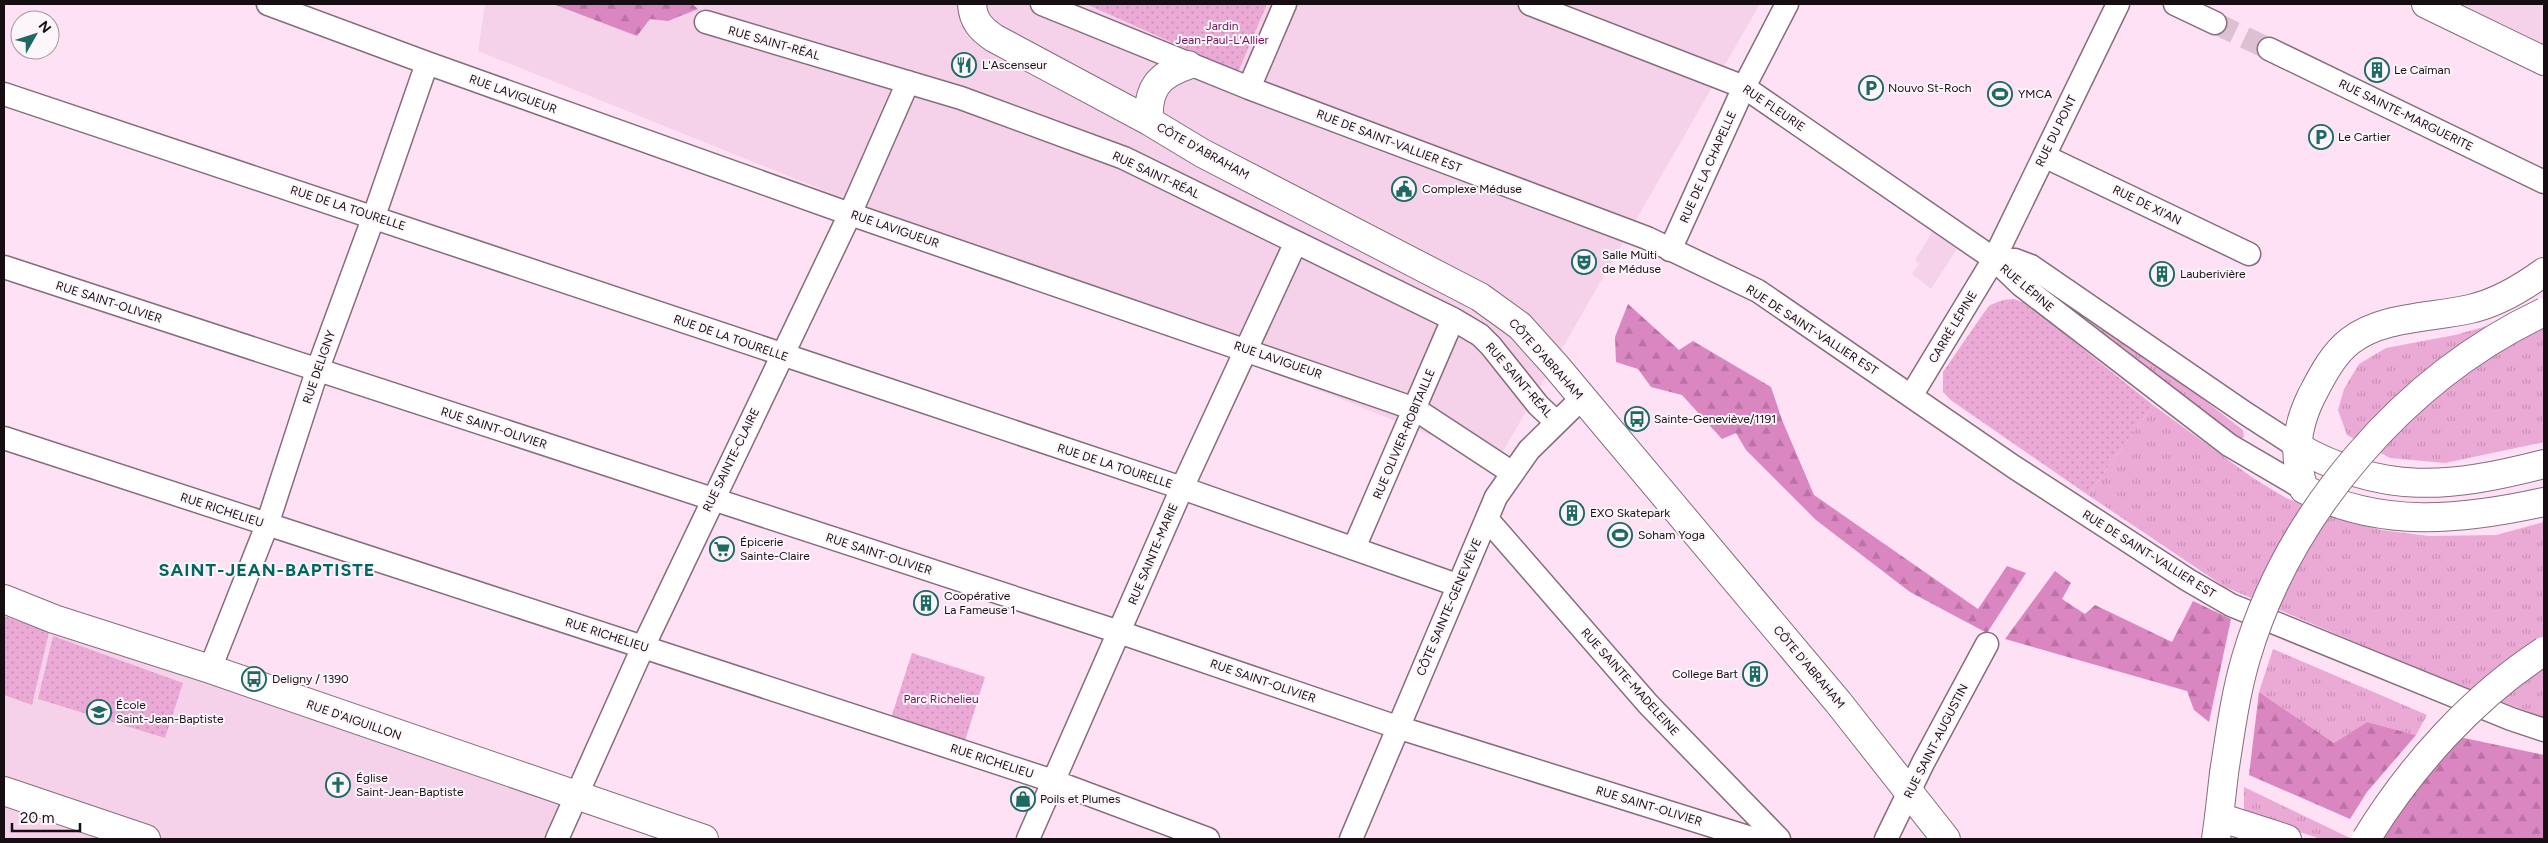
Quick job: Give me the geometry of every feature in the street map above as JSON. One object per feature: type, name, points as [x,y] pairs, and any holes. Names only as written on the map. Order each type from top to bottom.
[{"type":"main road","name":"CÔTE D'ABRAHAM","points":[[972,4],[972,12],[980,27],[994,38],[1149,121],[1202,153],[1480,296],[1520,326],[1838,702],[1946,839]]},
{"type":"main road","points":[[2426,4],[2543,58]]},
{"type":"main road","points":[[1149,121],[1148,105],[1160,79],[1172,70],[1188,65]]},
{"type":"main road","points":[[2544,272],[2496,301],[2472,309],[2383,325],[2356,336],[2339,351],[2316,388],[2302,417],[2296,446],[2298,468],[2304,489],[2335,504],[2356,510],[2417,519],[2498,512],[2544,502]]},
{"type":"main road","points":[[2287,839],[2217,828],[2224,773],[2246,657],[2288,557],[2316,510],[2382,429],[2429,387],[2505,333],[2544,312]]},
{"type":"main road","points":[[2296,446],[2334,466],[2374,478],[2403,483],[2440,483],[2544,464]]},
{"type":"main road","name":"RUE D'AIGUILLON","points":[[4,599],[54,619],[210,669],[576,797],[704,839]]},
{"type":"main road","points":[[2366,839],[2413,773],[2449,731],[2488,694],[2544,651]]},
{"type":"main road","points":[[4,791],[146,839]]},
{"type":"street","name":"RUE LAVIGUEUR","points":[[268,4],[850,214],[1245,348],[1415,408],[1511,472]]},
{"type":"street","name":"RUE DE SAINT-VALLIER EST","points":[[1042,4],[1188,65],[1647,238],[1758,291],[2067,503],[2231,605],[2511,719],[2544,730]]},
{"type":"street","points":[[1249,88],[1285,4]]},
{"type":"street","name":"RUE FLEURIE","points":[[1530,4],[1744,87],[1994,259]]},
{"type":"street","name":"RUE DE LA CHAPELLE","points":[[1670,250],[1744,87],[1787,4]]},
{"type":"street","name":"RUE DU PONT","points":[[1994,259],[2118,4]]},
{"type":"street","points":[[2175,4],[2215,23]]},
{"type":"street","name":"RUE SAINT-RÉAL","points":[[706,22],[961,98],[1124,158],[1295,244],[1453,319],[1480,335],[1538,405],[1556,422]]},
{"type":"street","name":"RUE SAINTE-MARGUERITE","points":[[2269,49],[2544,182]]},
{"type":"street","name":"RUE DELIGNY","points":[[210,669],[267,525],[317,371],[428,63]]},
{"type":"street","name":"RUE SAINTE-CLAIRE","points":[[557,839],[712,499],[850,214],[908,82]]},
{"type":"street","name":"RUE DE LA TOURELLE","points":[[4,94],[374,216],[782,355],[1182,488],[1457,585]]},
{"type":"street","name":"RUE DE XI'AN","points":[[2044,156],[2249,254]]},
{"type":"street","name":"RUE SAINTE-MARIE","points":[[1028,839],[1182,488],[1245,348],[1295,244]]},
{"type":"street","name":"CARRÉ LÉPINE","points":[[1912,396],[1994,259]]},
{"type":"street","name":"RUE LÉPINE","points":[[1994,259],[2015,260],[2032,266],[2245,414],[2296,446]]},
{"type":"street","name":"RUE LÉPINE","points":[[1994,259],[2020,286],[2229,445],[2304,489]]},
{"type":"street","name":"RUE SAINT-OLIVIER","points":[[4,267],[1119,632],[1397,727],[1754,839]]},
{"type":"street","name":"RUE OLIVIER-ROBITAILLE","points":[[1354,548],[1453,319]]},
{"type":"street","name":"CÔTE SAINTE-GENEVIÈVE","points":[[1351,839],[1457,585],[1496,497],[1511,472],[1556,422],[1582,398]]},
{"type":"street","name":"RUE RICHELIEU","points":[[4,438],[1053,781],[1208,839]]},
{"type":"street","name":"RUE SAINTE-MADELEINE","points":[[1487,519],[1648,704],[1780,839]]},
{"type":"street","name":"RUE SAINT-AUGUSTIN","points":[[1886,839],[1987,644]]},
{"type":"shaded area","points":[[485,4],[1760,4],[1497,462],[478,51]]},
{"type":"shaded area","points":[[2427,4],[2544,4],[2544,61]]},
{"type":"shaded area","points":[[1932,232],[1957,249],[1931,289],[1912,274],[1919,264],[1915,260]]},
{"type":"shaded area","points":[[4,599],[576,797],[557,839],[4,839]]},
{"type":"green space","points":[[553,4],[692,4],[698,9],[668,21],[650,19],[637,36]]},
{"type":"green space","name":"Jardin Jean-Paul-L'Allier","points":[[1086,4],[1267,4],[1238,72]]},
{"type":"green space","points":[[2023,274],[2165,370],[2243,430],[2244,437],[2239,439]]},
{"type":"green space","points":[[2014,299],[2027,304],[2153,405],[2088,495],[1952,401],[1943,392],[1943,372],[1983,314],[1990,305],[2003,300]]},
{"type":"green space","points":[[2544,303],[2544,442],[2445,463],[2390,458],[2347,435],[2338,410],[2344,389],[2359,364],[2386,348],[2455,335],[2512,319]]},
{"type":"green space","points":[[1628,304],[1679,350],[1693,341],[1771,387],[1782,420],[1814,495],[1978,609],[2007,566],[2026,573],[1987,633],[1910,592],[1816,520],[1746,450],[1736,433],[1722,439],[1682,395],[1651,387],[1638,369],[1616,362],[1615,337]]},
{"type":"green space","points":[[2153,405],[2253,478],[2286,498],[2350,522],[2381,530],[2429,536],[2496,535],[2544,522],[2544,718],[2438,677],[2225,587],[2088,495]]},
{"type":"green space","points":[[2055,571],[2071,583],[2062,599],[2085,614],[2095,605],[2172,642],[2193,601],[2231,619],[2209,722],[2194,710],[2187,691],[2005,639]]},
{"type":"green space","points":[[4,616],[49,632],[32,705],[4,695]]},
{"type":"green space","points":[[53,636],[183,683],[165,738],[38,699]]},
{"type":"green space","points":[[2273,649],[2427,715],[2416,735],[2367,722],[2334,743],[2259,692]]},
{"type":"green space","name":"Parc Richelieu","points":[[912,653],[985,677],[964,744],[891,718]]},
{"type":"green space","points":[[2259,692],[2334,743],[2367,722],[2416,735],[2367,792],[2350,819],[2249,775]]},
{"type":"green space","points":[[2464,738],[2544,755],[2544,839],[2382,839],[2427,745]]},
{"type":"green space","points":[[2244,787],[2350,838],[2321,839],[2244,814]]},
{"type":"tunnel","points":[[2215,23],[2269,49]]},
{"type":"place","name":"L'Ascenseur","points":[[964,65]]},
{"type":"place","name":"Le Caïman","points":[[2377,70]]},
{"type":"place","name":"Nouvo St-Roch","points":[[1871,88]]},
{"type":"place","name":"YMCA","points":[[2000,94]]},
{"type":"place","name":"Le Cartier","points":[[2321,137]]},
{"type":"place","name":"Complexe Méduse","points":[[1404,189]]},
{"type":"place","name":"Salle Multi de Méduse","points":[[1584,262]]},
{"type":"place","name":"Lauberivière","points":[[2162,274]]},
{"type":"place","name":"Sainte-Geneviève/1191","points":[[1637,419]]},
{"type":"place","name":"EXO Skatepark","points":[[1572,513]]},
{"type":"place","name":"Soham Yoga","points":[[1620,535]]},
{"type":"place","name":"Épicerie Sainte-Claire","points":[[722,549]]},
{"type":"place","name":"Coopérative La Fameuse 1","points":[[926,603]]},
{"type":"place","name":"College Bart","points":[[1755,674]]},
{"type":"place","name":"Deligny / 1390","points":[[254,679]]},
{"type":"place","name":"École Saint-Jean-Baptiste","points":[[99,712]]},
{"type":"place","name":"Église Saint-Jean-Baptiste","points":[[338,785]]},
{"type":"place","name":"Poils et Plumes","points":[[1023,799]]},
{"type":"district","name":"SAINT-JEAN-BAPTISTE","points":[[267,570]]}]
